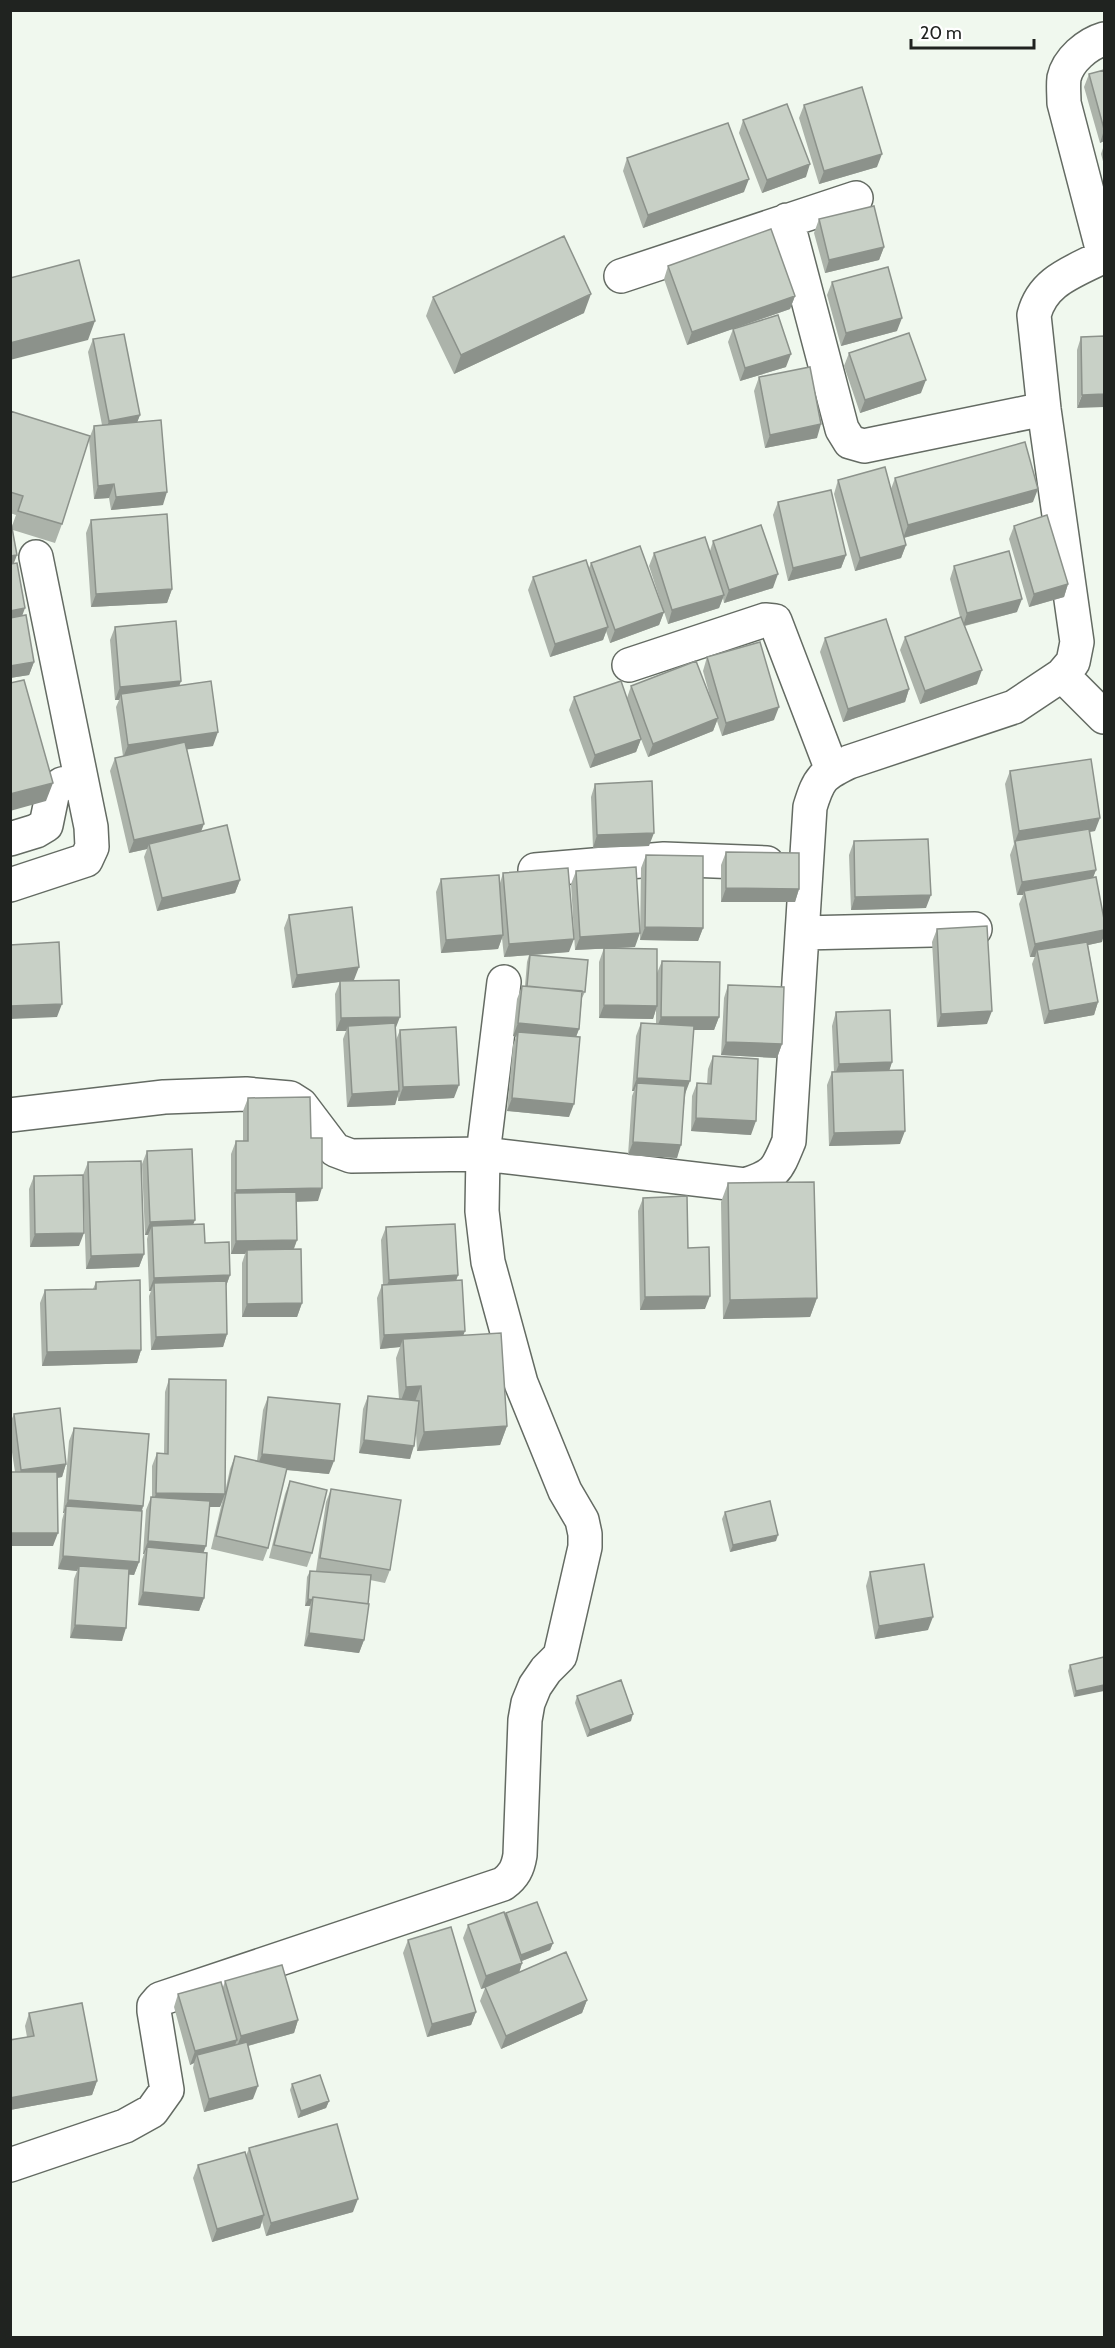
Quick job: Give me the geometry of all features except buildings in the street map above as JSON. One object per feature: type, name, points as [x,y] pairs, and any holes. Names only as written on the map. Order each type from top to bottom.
[{"type":"street","points":[[10,1115],[164,1097],[246,1094],[296,1100],[335,1150],[351,1156],[483,1154],[745,1185],[765,1179],[778,1167],[789,1141],[810,807],[818,782],[832,770],[849,762],[1014,707],[1062,675],[1073,662],[1077,642],[1044,409],[1034,315],[1037,302],[1043,292],[1053,284],[1104,256],[1064,103],[1064,78],[1074,57],[1096,41],[1104,39]]},
{"type":"street","points":[[621,276],[856,198]]},
{"type":"street","points":[[787,220],[842,429],[850,442],[864,447],[1044,409]]},
{"type":"street","points":[[10,885],[86,860],[92,847],[91,827],[36,557]]},
{"type":"street","points":[[630,665],[765,620],[775,621],[832,770]]},
{"type":"street","points":[[1062,675],[1104,717]]},
{"type":"street","points":[[10,839],[36,831],[46,825],[53,791],[62,784],[81,780]]},
{"type":"street","points":[[535,870],[664,859],[806,864]]},
{"type":"street","points":[[802,933],[975,929]]},
{"type":"street","points":[[10,2165],[125,2126],[152,2111],[167,2090],[154,2012],[154,2006],[160,1999],[503,1884],[515,1872],[520,1855],[525,1720],[528,1703],[546,1670],[560,1656],[585,1547],[585,1534],[582,1520],[565,1491],[521,1383],[491,1273],[482,1211],[483,1154],[504,982]]}]
